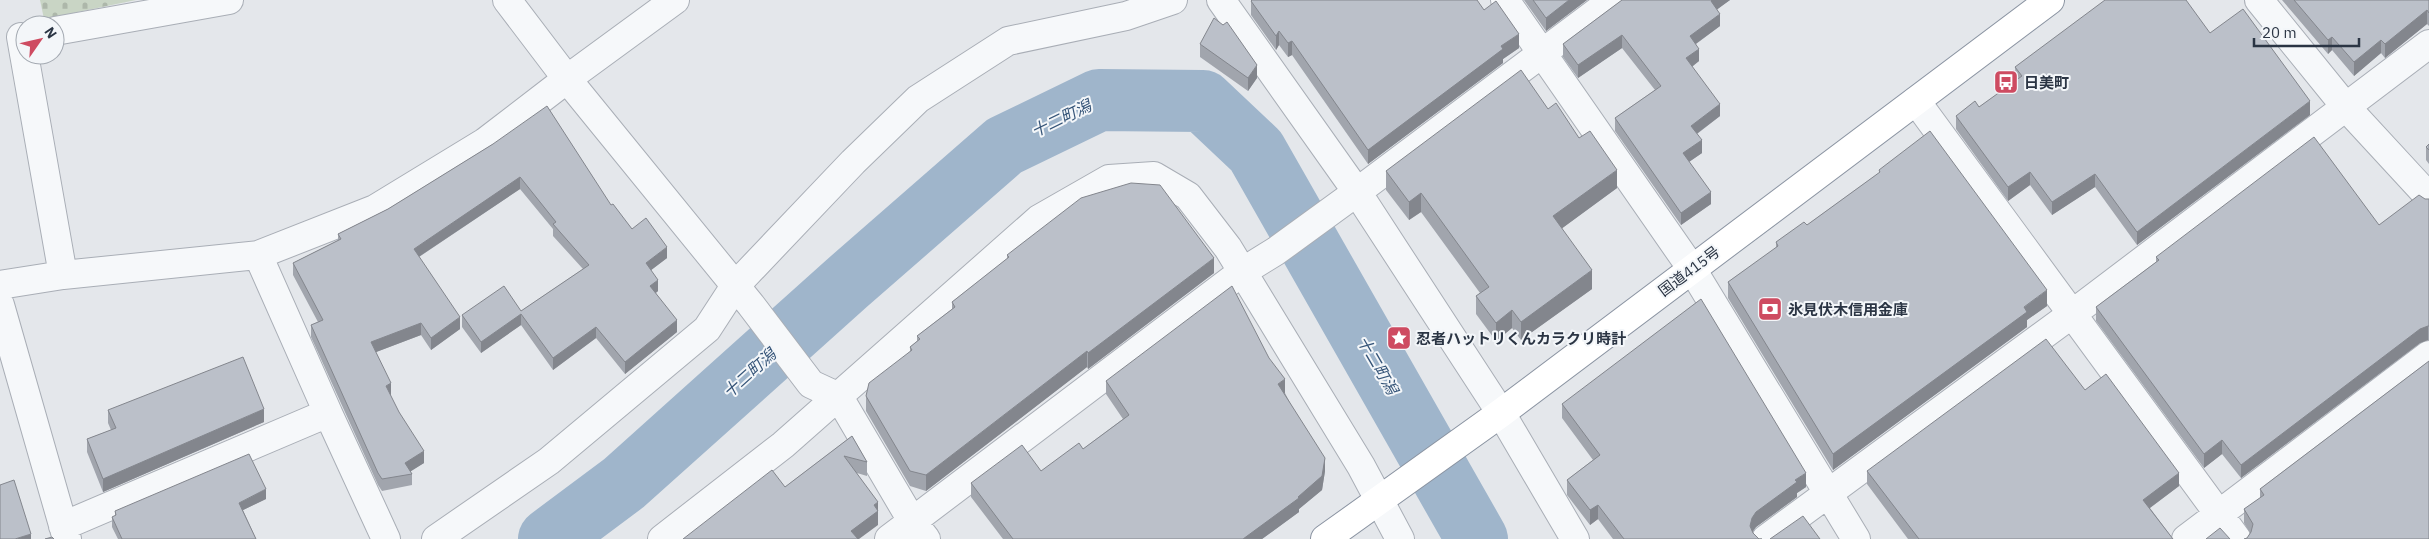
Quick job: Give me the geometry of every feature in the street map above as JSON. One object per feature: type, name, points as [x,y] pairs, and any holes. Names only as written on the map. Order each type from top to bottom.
[{"type":"highway","name":"国道415号","points":[[1325,539],[1501,412],[2050,0]]},
{"type":"street","points":[[65,29],[229,0]]},
{"type":"street","points":[[507,0],[567,79],[743,295],[811,384],[839,397],[919,530]]},
{"type":"street","points":[[0,285],[64,275],[258,255],[374,209],[485,142],[675,0]]},
{"type":"street","points":[[436,539],[549,461],[707,328],[743,295],[853,162],[918,99],[1008,41],[1126,16],[1173,0]]},
{"type":"street","points":[[1222,0],[1357,192],[1501,412],[1575,539]]},
{"type":"street","points":[[1505,0],[1692,269],[1856,539]]},
{"type":"street","points":[[889,539],[919,530],[1242,272],[1276,251],[1357,192],[1613,0]]},
{"type":"street","points":[[2259,0],[2345,106],[2429,197]]},
{"type":"street","points":[[1766,539],[2072,314],[2429,44]]},
{"type":"street","points":[[21,65],[64,275]]},
{"type":"street","points":[[1916,101],[2236,539]]},
{"type":"street","points":[[662,539],[783,445],[1039,218],[1109,179],[1154,176],[1188,196],[1228,248],[1345,440],[1400,539]]},
{"type":"street","points":[[258,255],[386,539]]},
{"type":"street","points":[[0,305],[65,532],[328,413]]},
{"type":"street","points":[[2186,539],[2429,355]]},
{"type":"green space","points":[[40,0],[136,0],[63,15],[43,15]]},
{"type":"building","points":[[1252,0],[1477,0],[1484,10],[1496,1],[1519,34],[1501,46],[1503,49],[1368,150],[1292,41],[1288,43],[1279,31],[1276,36]]},
{"type":"building","points":[[1533,0],[1569,0],[1546,18]]},
{"type":"building","points":[[1622,0],[1712,0],[1720,14],[1690,36],[1699,49],[1686,58],[1720,104],[1691,126],[1702,140],[1683,153],[1711,192],[1681,213],[1615,118],[1661,86],[1622,35],[1578,65],[1563,44]]},
{"type":"building","points":[[2105,0],[2186,0],[2210,33],[2243,9],[2310,101],[2137,232],[2095,174],[2052,202],[2030,172],[2008,187],[1956,116],[1975,101],[1979,107],[2022,76],[2015,67]]},
{"type":"building","points":[[2294,0],[2429,0],[2429,13],[2427,10],[2385,44],[2381,40],[2354,62],[2332,37],[2328,40]]},
{"type":"building","points":[[1214,18],[1223,25],[1227,22],[1257,65],[1248,78],[1200,44]]},
{"type":"building","points":[[1521,70],[1548,109],[1556,103],[1579,138],[1590,131],[1617,170],[1553,216],[1592,270],[1521,322],[1512,310],[1496,323],[1476,296],[1489,287],[1421,193],[1409,202],[1386,171]]},
{"type":"building","points":[[547,106],[611,205],[613,204],[632,229],[646,218],[667,247],[646,263],[658,280],[650,286],[677,320],[625,362],[596,327],[553,358],[521,314],[481,342],[462,315],[504,286],[521,311],[589,265],[553,224],[556,222],[520,177],[414,249],[460,317],[431,338],[421,323],[371,342],[391,383],[386,386],[399,412],[424,451],[405,463],[412,474],[382,479],[311,325],[323,320],[293,263],[341,239],[338,234],[388,209],[493,144]]},
{"type":"building","points":[[1930,131],[2047,290],[2024,307],[2027,312],[1833,454],[1728,282],[1778,246],[1776,242],[1804,222],[1807,225],[1880,172],[1879,170]]},
{"type":"building","points":[[2314,137],[2379,225],[2419,195],[2429,199],[2429,326],[2420,329],[2241,465],[2222,440],[2204,454],[2096,307],[2159,260],[2156,257]]},
{"type":"building","points":[[1131,183],[1160,185],[1214,258],[1088,353],[1087,351],[926,475],[910,471],[866,396],[869,383],[912,350],[910,347],[920,339],[917,336],[955,307],[952,302],[1009,257],[1007,255],[1081,198]]},
{"type":"building","points":[[1232,286],[1269,358],[1285,379],[1278,384],[1325,458],[1322,476],[1299,498],[1243,539],[1013,539],[971,483],[1022,445],[1041,471],[1079,443],[1083,449],[1129,415],[1106,381]]},
{"type":"building","points":[[1701,299],[1806,473],[1795,480],[1797,482],[1756,512],[1750,526],[1753,533],[1759,539],[1624,539],[1598,505],[1590,510],[1567,480],[1600,455],[1562,404]]},
{"type":"building","points":[[2046,339],[2085,390],[2106,374],[2179,473],[2143,500],[2173,539],[1919,539],[1867,471]]},
{"type":"building","points":[[243,357],[264,409],[103,479],[87,439],[116,428],[108,410]]},
{"type":"building","points":[[2429,361],[2429,539],[2244,539],[2251,532],[2253,524],[2244,509],[2264,495],[2260,489]]},
{"type":"building","points":[[852,436],[867,462],[844,456],[878,502],[874,505],[878,511],[851,531],[858,539],[683,539],[772,470],[785,487]]},
{"type":"building","points":[[249,454],[266,489],[239,503],[256,539],[122,539],[112,517],[116,515],[115,511]]},
{"type":"building","points":[[14,480],[31,534],[15,539],[0,539],[0,485]]},
{"type":"building","points":[[1803,516],[1820,539],[1770,539]]},
{"type":"building","points":[[2220,528],[2230,539],[2206,539]]},
{"type":"waterway","name":"十二町潟","points":[[549,539],[624,483],[846,284],[1004,146],[1099,100],[1203,101],[1256,151],[1477,539]]},
{"type":"place","name":"日美町","points":[[2006,82]]},
{"type":"place","name":"氷見伏木信用金庫","points":[[1770,309]]},
{"type":"place","name":"忍者ハットリくんカラクリ時計","points":[[1399,338]]}]
